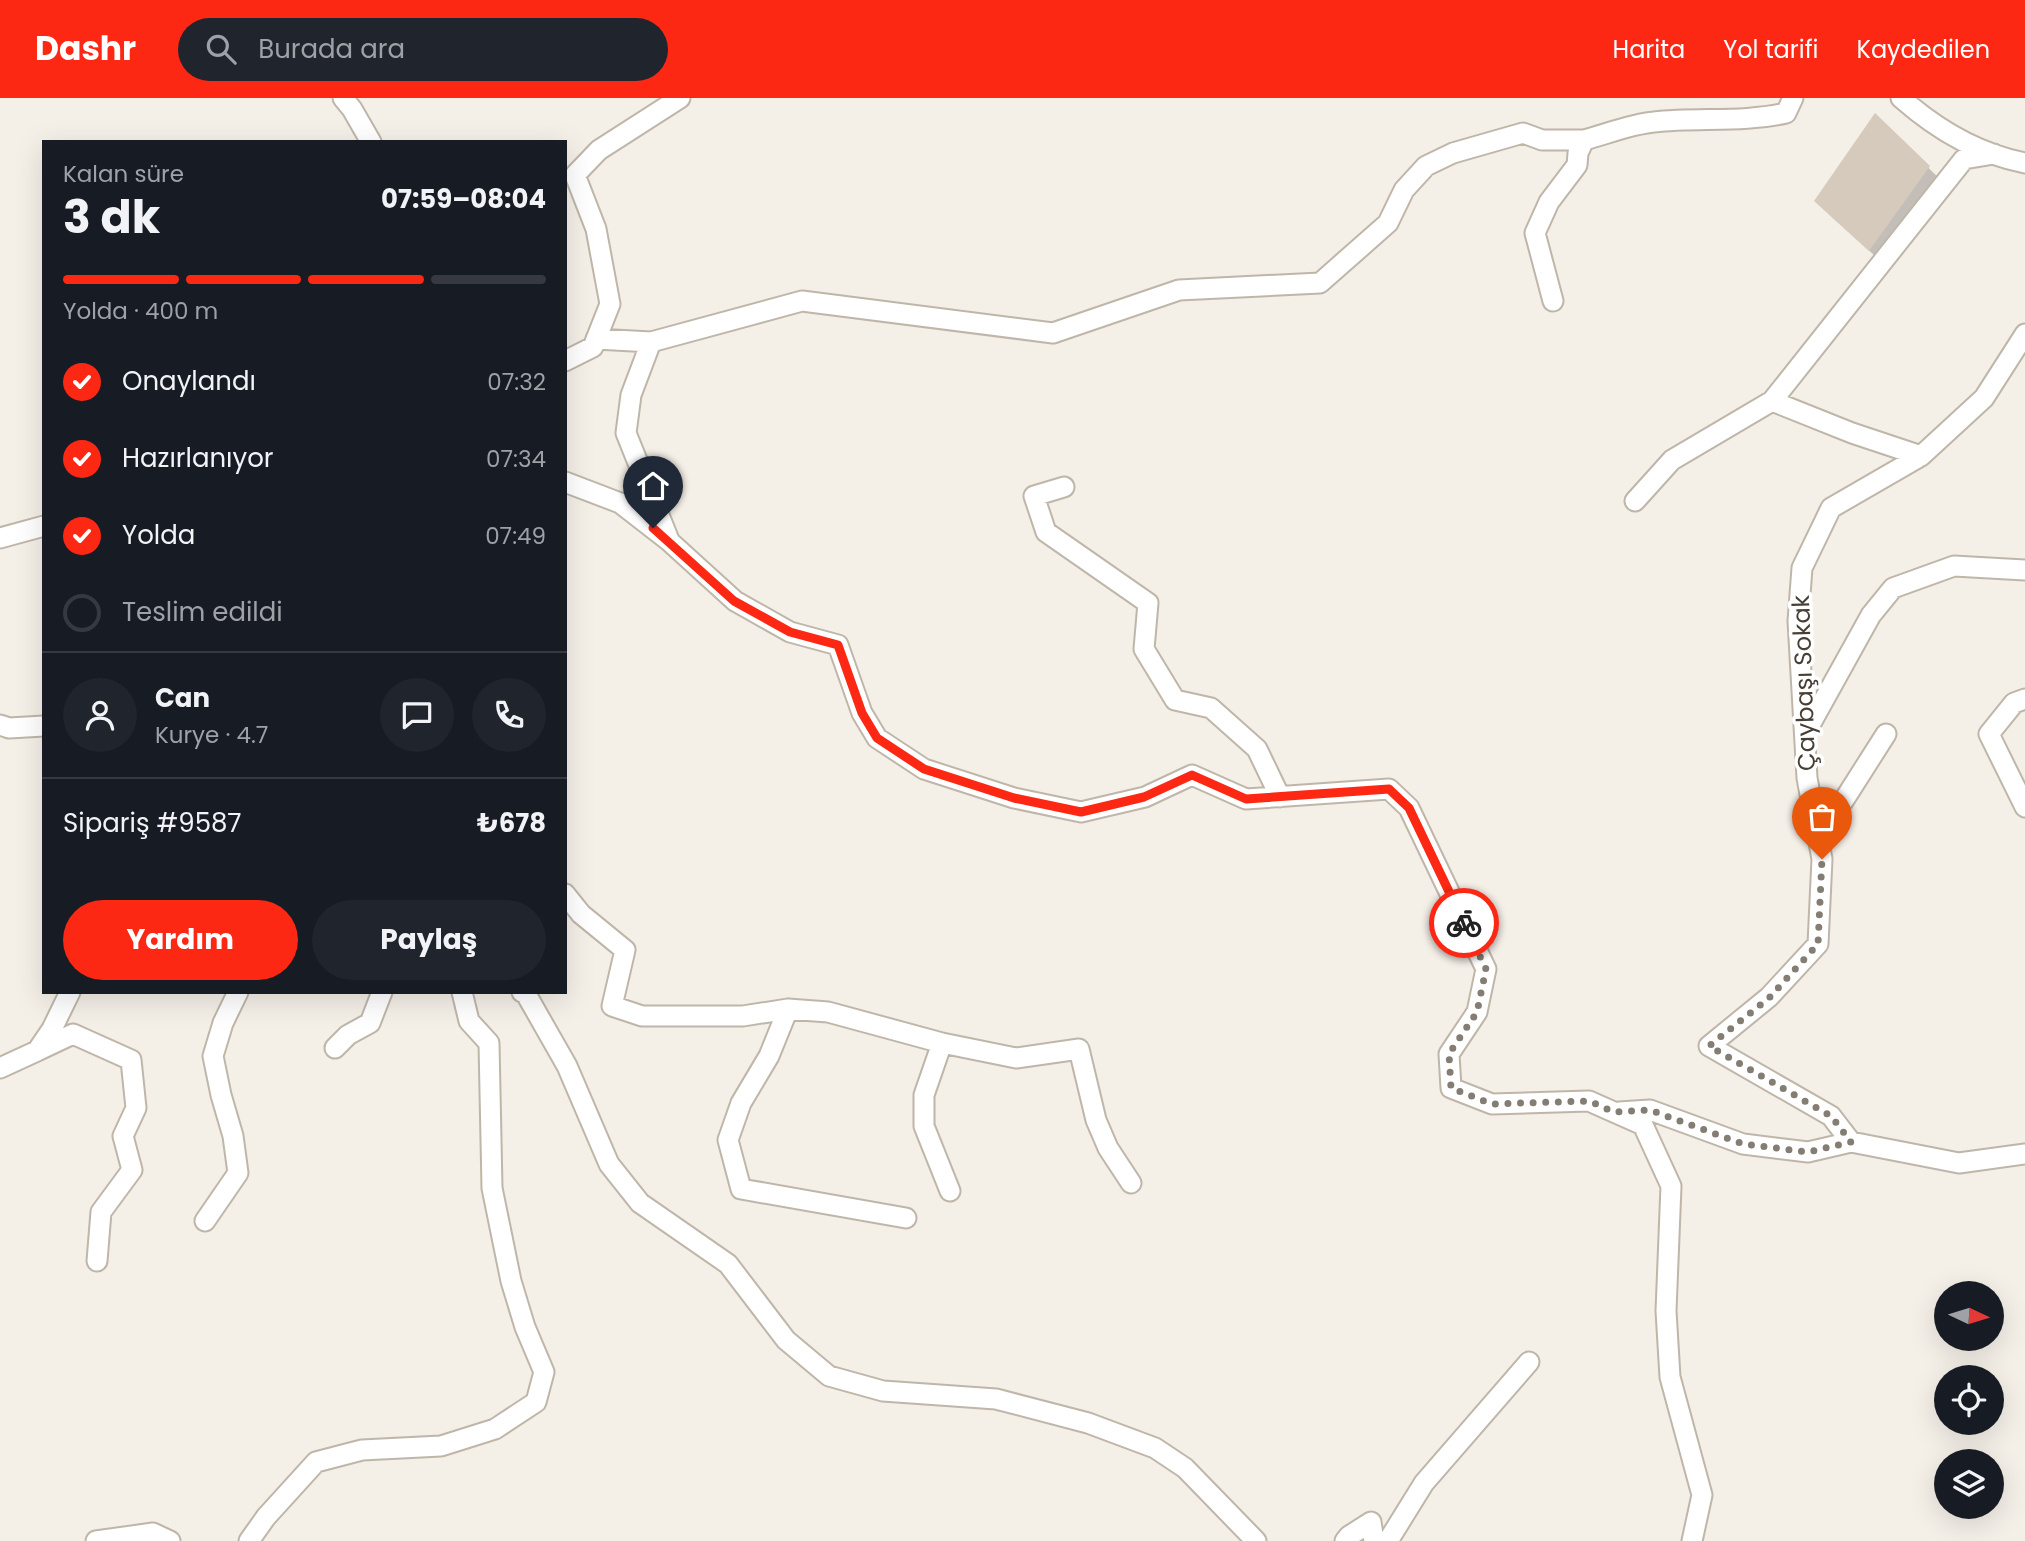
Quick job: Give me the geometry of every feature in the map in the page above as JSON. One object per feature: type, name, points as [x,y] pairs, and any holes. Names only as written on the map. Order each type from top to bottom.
[{"type":"street","points":[[343,98],[352,108],[370,140]]},
{"type":"street","points":[[567,360],[593,347],[610,304],[596,229],[575,175],[599,150],[680,98]]},
{"type":"street","points":[[596,339],[651,342],[802,301],[1053,332],[1179,290],[1320,282],[1388,223],[1404,190],[1426,166],[1453,153],[1523,134],[1542,140],[1584,140],[1650,122],[1701,118],[1760,119],[1786,113],[1793,98]]},
{"type":"street","points":[[1901,98],[1967,144],[2025,163]]},
{"type":"street","points":[[1553,301],[1535,233],[1549,202],[1577,165],[1578,153],[1584,140]]},
{"type":"street","points":[[1635,501],[1672,460],[1772,401],[1964,159],[1994,154]]},
{"type":"street","name":"Çaybaşı Sokak","points":[[1851,1142],[1831,1116],[1709,1046],[1769,998],[1818,944],[1822,859],[1807,778],[1804,735],[1798,621],[1802,568],[1831,508],[1921,456],[1984,398],[2025,334]]},
{"type":"street","points":[[651,342],[631,395],[626,433],[669,541]]},
{"type":"street","points":[[1772,401],[1921,456]]},
{"type":"street","points":[[567,483],[620,503],[669,541],[734,601],[790,632],[838,645],[862,713],[877,738],[924,769],[1014,798],[1081,812],[1144,797],[1192,775],[1246,799],[1389,789],[1409,808],[1486,969],[1477,1012],[1449,1054],[1451,1088],[1492,1104],[1589,1101],[1614,1112],[1643,1125],[1671,1186],[1666,1311],[1670,1377],[1702,1495],[1692,1541]]},
{"type":"street","points":[[1064,487],[1034,496],[1046,533],[1148,603],[1144,649],[1175,700],[1211,708],[1257,749],[1280,797]]},
{"type":"street","points":[[0,538],[42,527]]},
{"type":"street","points":[[1804,735],[1871,615],[1892,588],[1954,566],[2025,570]]},
{"type":"street","points":[[2025,699],[2014,703],[1989,734],[2025,807]]},
{"type":"street","points":[[0,724],[9,728],[42,726]]},
{"type":"street","points":[[1816,828],[1844,800],[1886,734]]},
{"type":"street","points":[[567,896],[581,914],[625,950],[612,1006],[642,1016],[743,1016],[788,1009],[828,1012],[1016,1058],[1079,1048],[1096,1120],[1108,1148],[1130,1183]]},
{"type":"street","points":[[37,1051],[69,994]]},
{"type":"street","points":[[205,1221],[238,1173],[233,1136],[213,1056],[223,1023],[238,994]]},
{"type":"street","points":[[335,1048],[348,1035],[370,1023],[381,994]]},
{"type":"street","points":[[249,1541],[266,1517],[316,1462],[362,1450],[441,1446],[495,1429],[536,1402],[544,1372],[525,1327],[511,1281],[492,1188],[489,1043],[469,1021],[462,994]]},
{"type":"street","points":[[526,994],[567,1066],[609,1164],[640,1203],[728,1264],[786,1340],[830,1376],[883,1391],[996,1399],[1088,1423],[1155,1448],[1185,1468],[1256,1541]]},
{"type":"street","points":[[788,1009],[769,1056],[741,1103],[728,1140],[741,1189],[906,1218]]},
{"type":"street","points":[[0,1068],[73,1034],[131,1060],[136,1108],[122,1136],[132,1170],[101,1212],[97,1261]]},
{"type":"street","points":[[942,1042],[924,1095],[924,1126],[950,1191]]},
{"type":"street","points":[[1614,1112],[1650,1110],[1743,1144],[1808,1152],[1851,1142],[1959,1163],[2025,1154]]},
{"type":"street","points":[[1388,1541],[1424,1483],[1529,1362]]},
{"type":"street","points":[[1345,1541],[1371,1522],[1374,1541]]},
{"type":"street","points":[[96,1541],[153,1533],[170,1541]]},
{"type":"building","points":[[1875,113],[1930,166],[1869,251],[1814,201]]},
{"type":"way so far","points":[[1464,923],[1486,969],[1477,1012],[1449,1054],[1451,1088],[1492,1104],[1589,1101],[1614,1112],[1650,1110],[1743,1144],[1808,1152],[1851,1142],[1831,1116],[1709,1046],[1769,998],[1818,944],[1822,859]]},
{"type":"route","points":[[653,528],[734,601],[790,632],[838,645],[862,713],[877,738],[924,769],[1014,798],[1081,812],[1144,797],[1192,775],[1246,799],[1389,789],[1409,808],[1464,923]]}]
